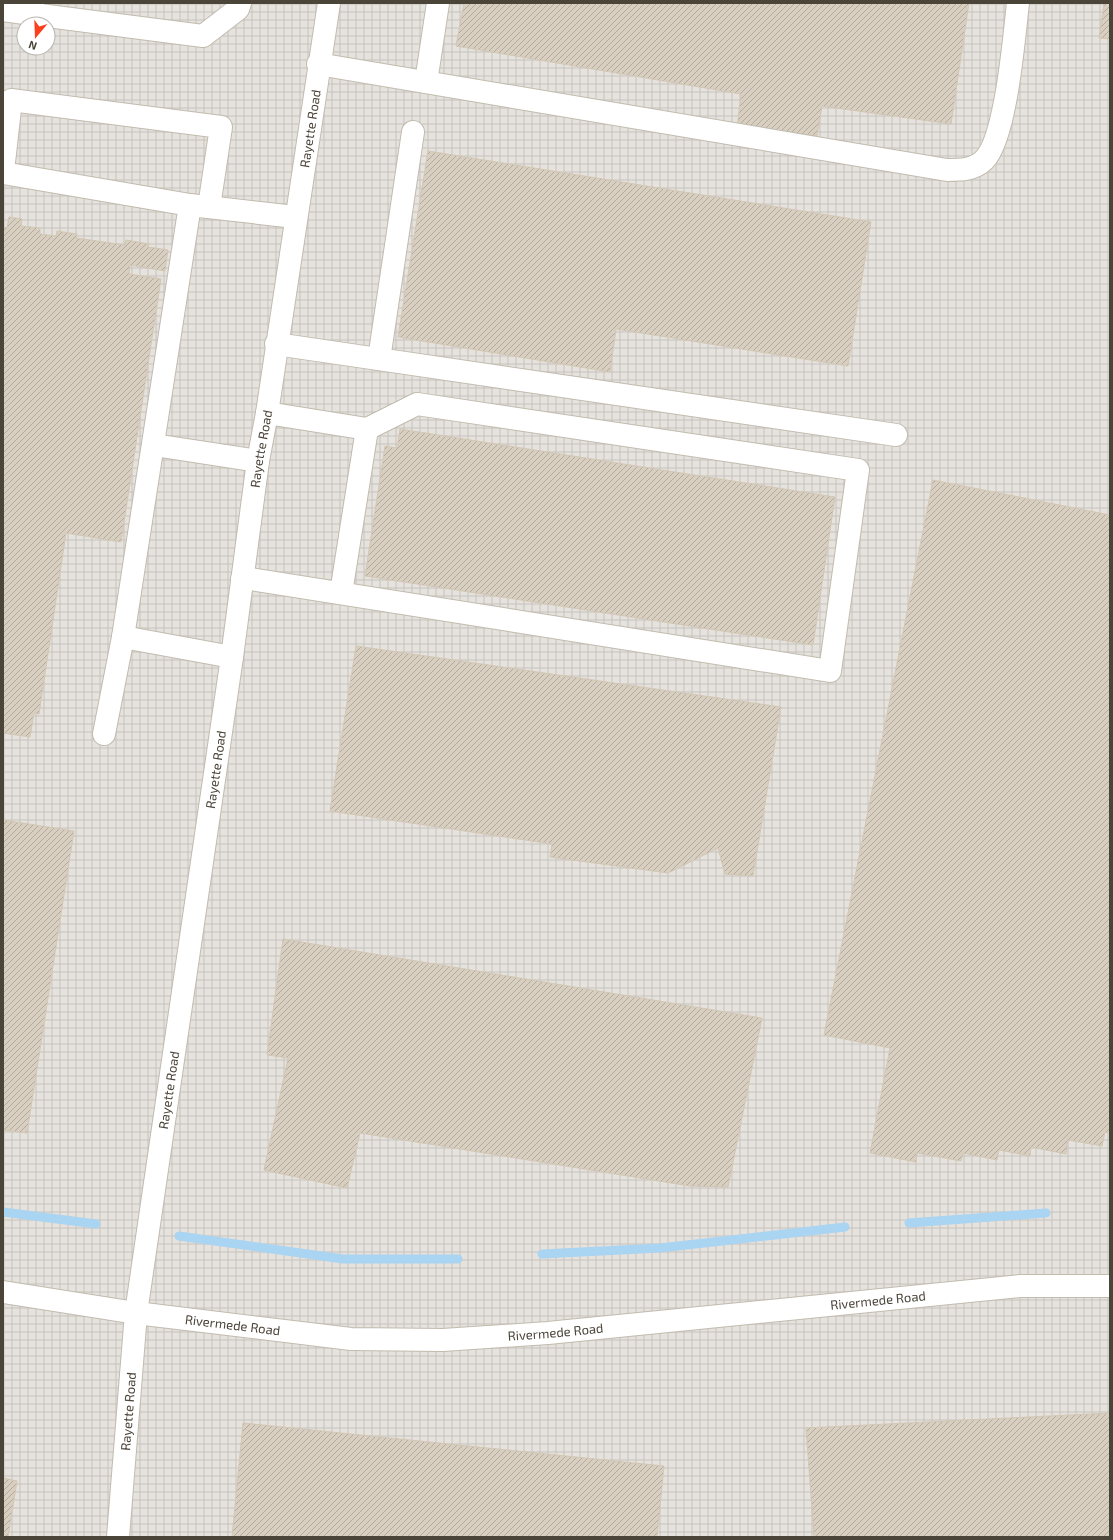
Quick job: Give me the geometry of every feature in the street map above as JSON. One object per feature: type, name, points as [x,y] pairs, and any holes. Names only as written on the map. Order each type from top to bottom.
[{"type":"street","points":[[3,10],[33,8],[203,36],[238,9],[240,3]]},
{"type":"street","name":"Rayette Road","points":[[118,1537],[136,1313],[232,657],[258,460],[267,413],[318,64],[329,3]]},
{"type":"street","points":[[426,82],[438,3]]},
{"type":"street","points":[[318,64],[947,170],[970,169],[984,160],[993,148],[1001,126],[1018,3]]},
{"type":"street","points":[[104,734],[123,637],[154,445],[199,206],[221,128],[7,97],[3,172],[199,206],[295,217]]},
{"type":"street","points":[[379,359],[413,132]]},
{"type":"street","points":[[276,344],[896,435]]},
{"type":"street","points":[[242,579],[244,578],[341,592],[830,671],[858,470],[417,404],[367,429],[267,413]]},
{"type":"street","points":[[341,592],[367,429]]},
{"type":"street","points":[[154,445],[258,460]]},
{"type":"street","points":[[123,637],[232,657]]},
{"type":"street","name":"Rivermede Road","points":[[3,1292],[136,1313],[351,1338],[443,1340],[548,1333],[1020,1286],[1110,1286]]},
{"type":"shaded area","points":[[3,3],[1110,3],[1110,1537],[3,1537]]},
{"type":"building","points":[[464,3],[969,3],[951,124],[822,106],[817,136],[737,128],[741,94],[456,46]]},
{"type":"building","points":[[1104,3],[1110,3],[1110,39],[1099,38]]},
{"type":"building","points":[[428,151],[871,222],[848,366],[616,329],[610,372],[398,337]]},
{"type":"building","points":[[9,217],[22,219],[21,226],[40,228],[40,234],[56,236],[57,231],[77,234],[76,238],[125,245],[126,240],[149,244],[148,247],[168,250],[165,271],[130,265],[129,274],[161,279],[121,542],[66,533],[39,714],[34,713],[30,737],[3,733],[3,227],[7,228]]},
{"type":"building","points":[[400,429],[835,497],[813,645],[365,576],[385,446],[397,448]]},
{"type":"building","points":[[933,480],[1110,515],[1110,1133],[1105,1132],[1102,1146],[1068,1140],[1066,1154],[1031,1147],[1030,1156],[999,1150],[997,1160],[963,1153],[961,1161],[917,1153],[916,1162],[870,1153],[890,1048],[824,1035]]},
{"type":"building","points":[[356,646],[781,707],[753,876],[725,874],[718,848],[668,873],[550,857],[552,844],[330,811]]},
{"type":"building","points":[[3,820],[74,831],[27,1133],[3,1130]]},
{"type":"building","points":[[283,939],[762,1018],[728,1187],[690,1186],[360,1133],[347,1188],[264,1170],[288,1058],[267,1055]]},
{"type":"building","points":[[1110,1413],[1110,1537],[814,1537],[806,1428]]},
{"type":"building","points":[[243,1423],[664,1466],[657,1537],[232,1537]]},
{"type":"building","points":[[3,1478],[17,1481],[8,1537],[3,1537]]},
{"type":"waterway","points":[[3,1212],[96,1224]]},
{"type":"waterway","points":[[909,1223],[1046,1213]]},
{"type":"waterway","points":[[542,1254],[660,1248],[845,1227]]},
{"type":"waterway","points":[[179,1236],[343,1259],[458,1259]]}]
